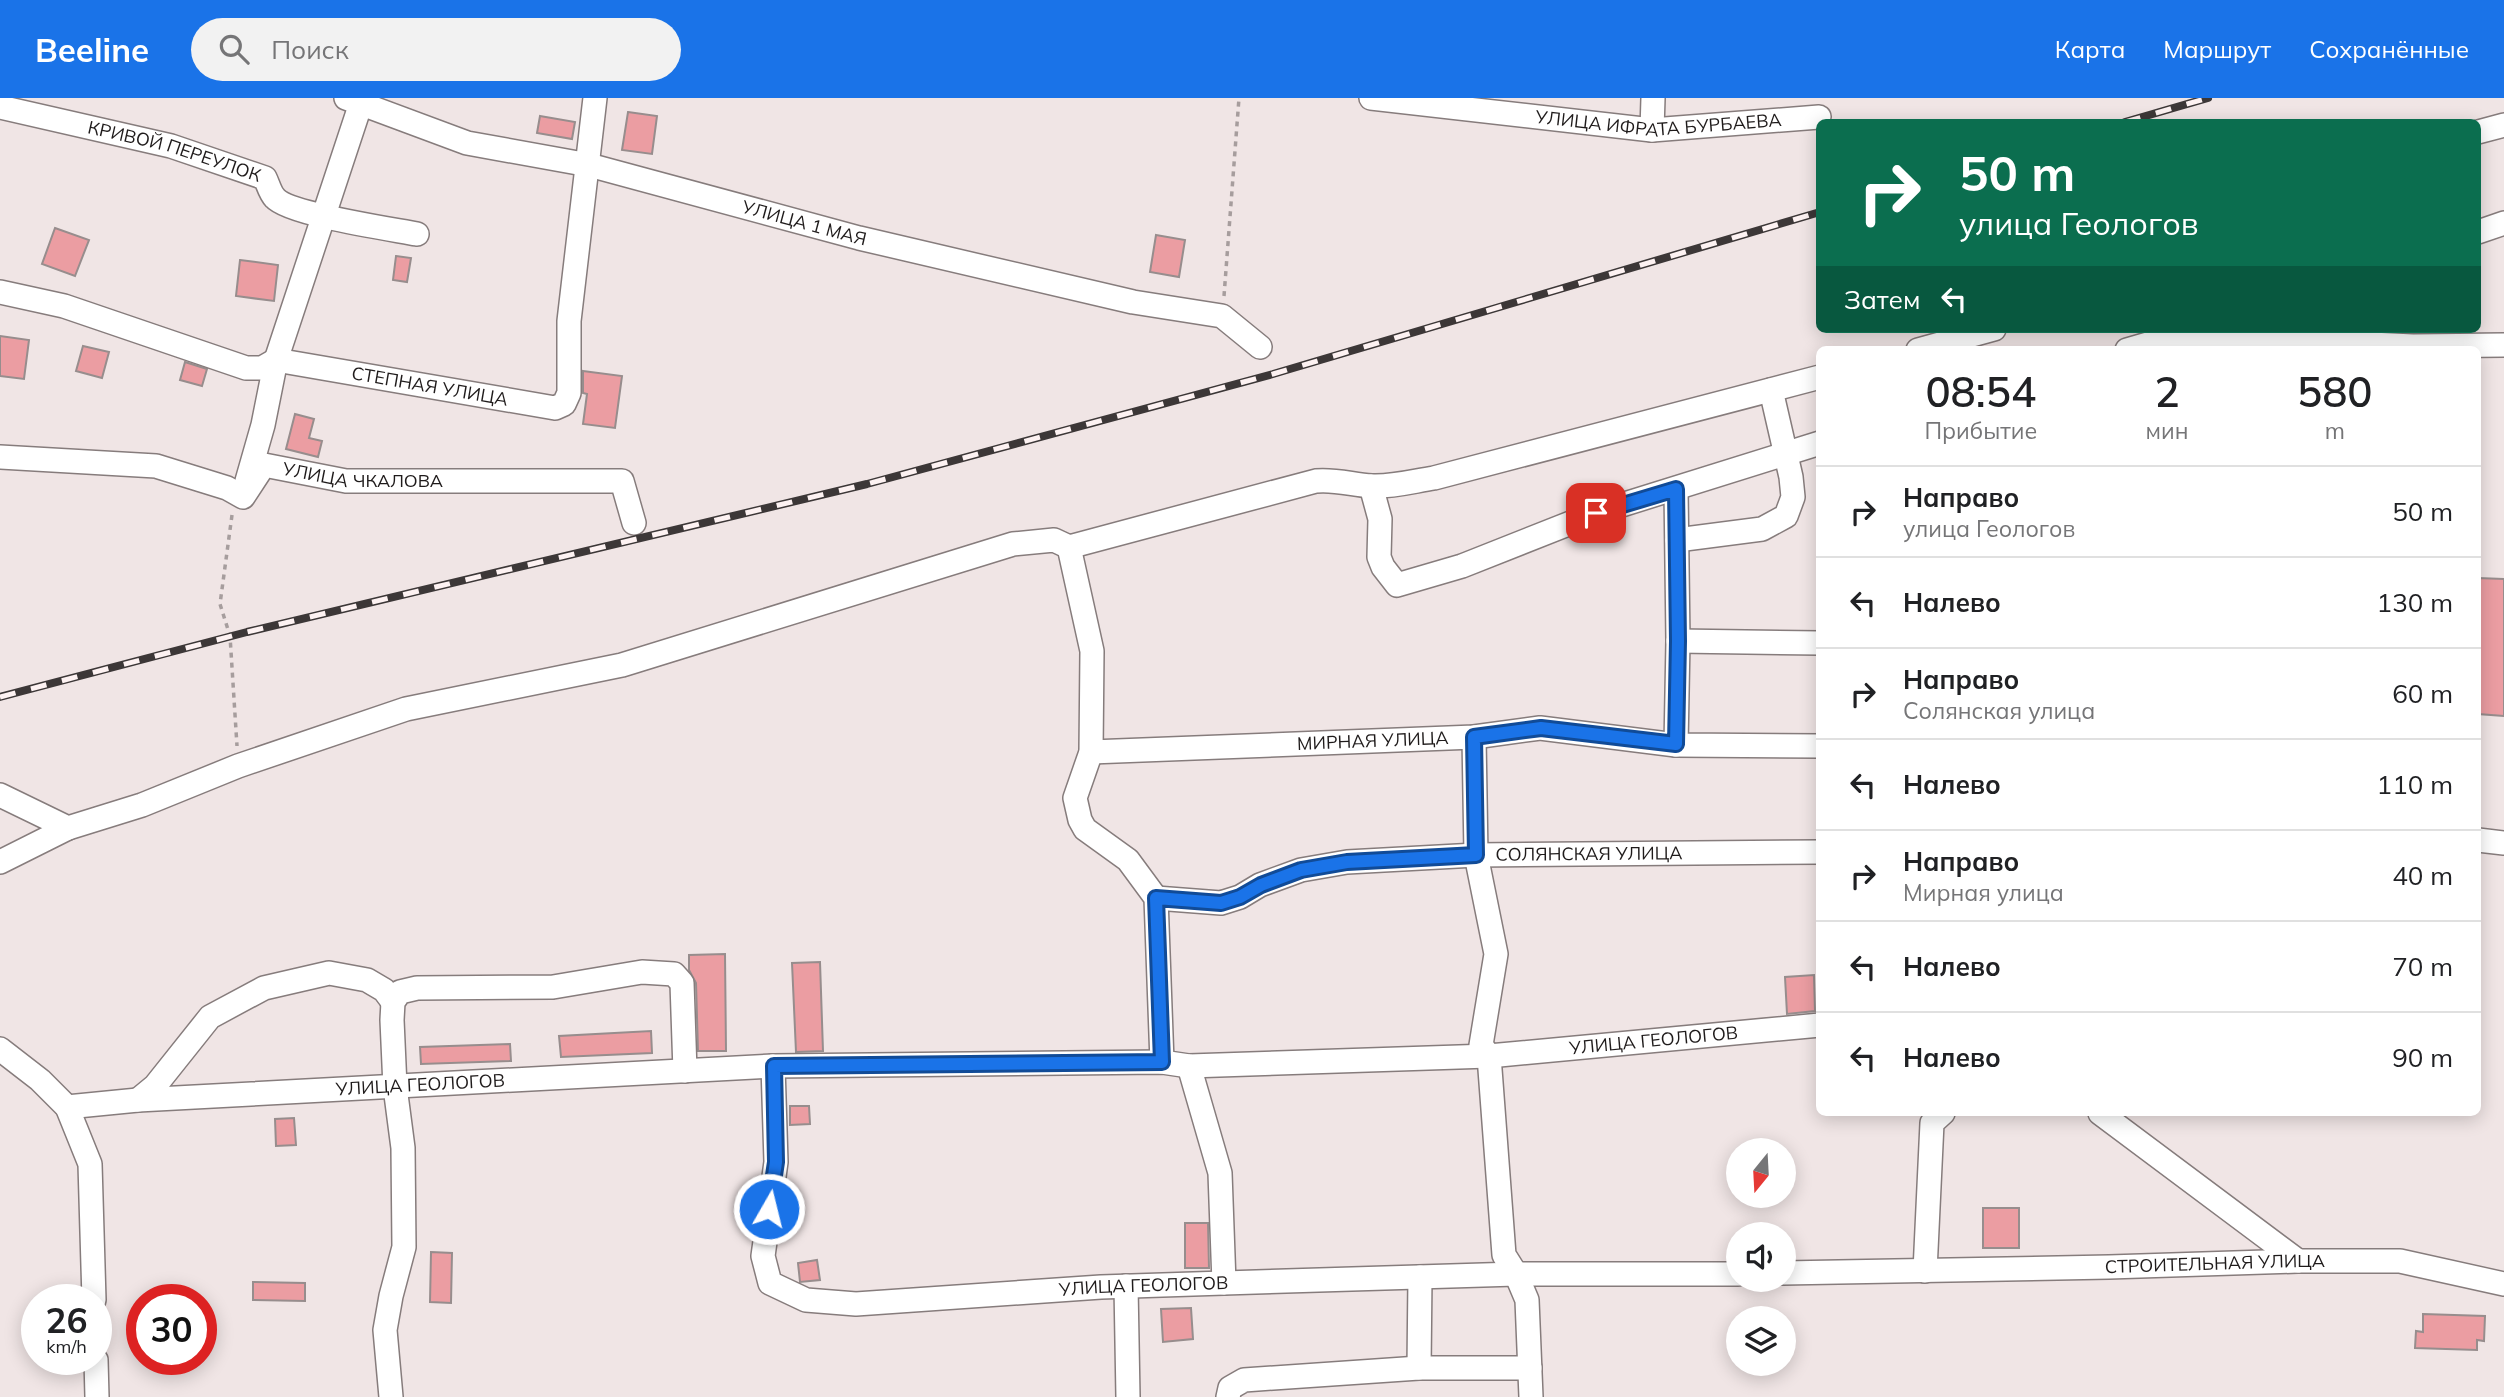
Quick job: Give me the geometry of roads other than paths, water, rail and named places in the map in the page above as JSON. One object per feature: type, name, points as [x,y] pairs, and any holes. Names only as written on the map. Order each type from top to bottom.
[{"type":"street","name":"СТЕПНАЯ УЛИЦА","points":[[0,292],[64,306],[246,368],[262,368],[276,360],[555,408],[565,404],[569,393],[569,321],[595,98]]},
{"type":"street","name":"УЛИЦА ИФРАТА БУРБАЕВА","points":[[1371,98],[1652,130],[1819,117]]},
{"type":"street","points":[[1652,130],[1653,98]]},
{"type":"street","name":"УЛИЦА 1 МАЯ","points":[[353,100],[467,143],[589,165],[872,241],[1133,302],[1222,316],[1260,347]]},
{"type":"street","points":[[0,457],[156,466],[227,488],[243,497],[263,425],[276,360],[323,215],[353,100]]},
{"type":"street","name":"КРИВОЙ ПЕРЕУЛОК","points":[[0,107],[171,146],[265,178],[274,197],[286,206],[417,234]]},
{"type":"street","points":[[2481,131],[2504,125]]},
{"type":"street","points":[[2481,231],[2504,223]]},
{"type":"street","points":[[1932,346],[1979,333]]},
{"type":"street","points":[[2141,346],[2187,333]]},
{"type":"street","points":[[2207,333],[2413,346],[2504,345]]},
{"type":"street","points":[[0,862],[68,828],[142,805],[238,766],[406,709],[622,665],[1013,544],[1054,540],[1069,547],[1316,481],[1332,480],[1386,486],[1434,478],[1816,378]]},
{"type":"street","points":[[1677,540],[1762,529],[1786,516],[1793,497],[1791,477],[1771,390]]},
{"type":"street","points":[[1371,486],[1380,519],[1379,557],[1396,584],[1462,566],[1596,513],[1816,444]]},
{"type":"street","name":"УЛИЦА ЧКАЛОВА","points":[[243,497],[264,466],[346,481],[622,481],[634,523]]},
{"type":"street","points":[[1676,489],[1676,744]]},
{"type":"street","points":[[1069,547],[1092,651],[1091,752],[1075,798],[1080,820],[1094,837],[1128,860],[1156,898],[1162,1062]]},
{"type":"street","points":[[1678,641],[1816,643]]},
{"type":"street","name":"МИРНАЯ УЛИЦА","points":[[1091,752],[1474,737],[1541,728],[1676,744],[1816,746]]},
{"type":"street","points":[[1474,737],[1476,855],[1496,954],[1481,1045],[1489,1056],[1504,1255],[1527,1300],[1531,1397]]},
{"type":"street","points":[[0,795],[68,828]]},
{"type":"street","points":[[2481,840],[2504,842]]},
{"type":"street","name":"СОЛЯНСКАЯ УЛИЦА","points":[[1156,898],[1221,903],[1301,870],[1347,862],[1476,855],[1816,852]]},
{"type":"street","points":[[393,1002],[400,992],[416,988],[553,987],[642,972],[674,974],[682,983],[685,1071]]},
{"type":"street","points":[[138,1100],[155,1086],[210,1017],[264,988],[329,973],[366,980],[384,990],[393,1002],[395,1087],[402,1148],[404,1247],[385,1330],[391,1397]]},
{"type":"street","name":"УЛИЦА ГЕОЛОГОВ","points":[[66,1107],[138,1100],[774,1066],[1162,1062],[1189,1066],[1489,1056],[1816,1025]]},
{"type":"street","points":[[0,1049],[40,1080],[66,1107],[90,1164],[94,1284]]},
{"type":"street","name":"УЛИЦА ГЕОЛОГОВ","points":[[774,1066],[776,1162],[763,1256],[770,1283],[806,1300],[856,1304],[1126,1286],[1516,1274],[1726,1274]]},
{"type":"street","points":[[1189,1066],[1220,1172],[1224,1283]]},
{"type":"street","points":[[1796,1273],[1925,1271],[1932,1123],[1940,1116]]},
{"type":"street","points":[[2104,1116],[2298,1261]]},
{"type":"street","name":"СТРОИТЕЛЬНАЯ УЛИЦА","points":[[1925,1271],[2298,1261],[2400,1261],[2504,1284]]},
{"type":"street","points":[[1419,1368],[1420,1277]]},
{"type":"street","points":[[1126,1286],[1128,1397]]},
{"type":"street","points":[[1228,1397],[1230,1388],[1244,1380],[1419,1368],[1530,1368]]},
{"type":"street","points":[[96,1375],[97,1397]]},
{"type":"railway","points":[[2135,119],[2208,98]]},
{"type":"railway","points":[[0,697],[247,632],[867,484],[1273,374],[1816,213]]}]
